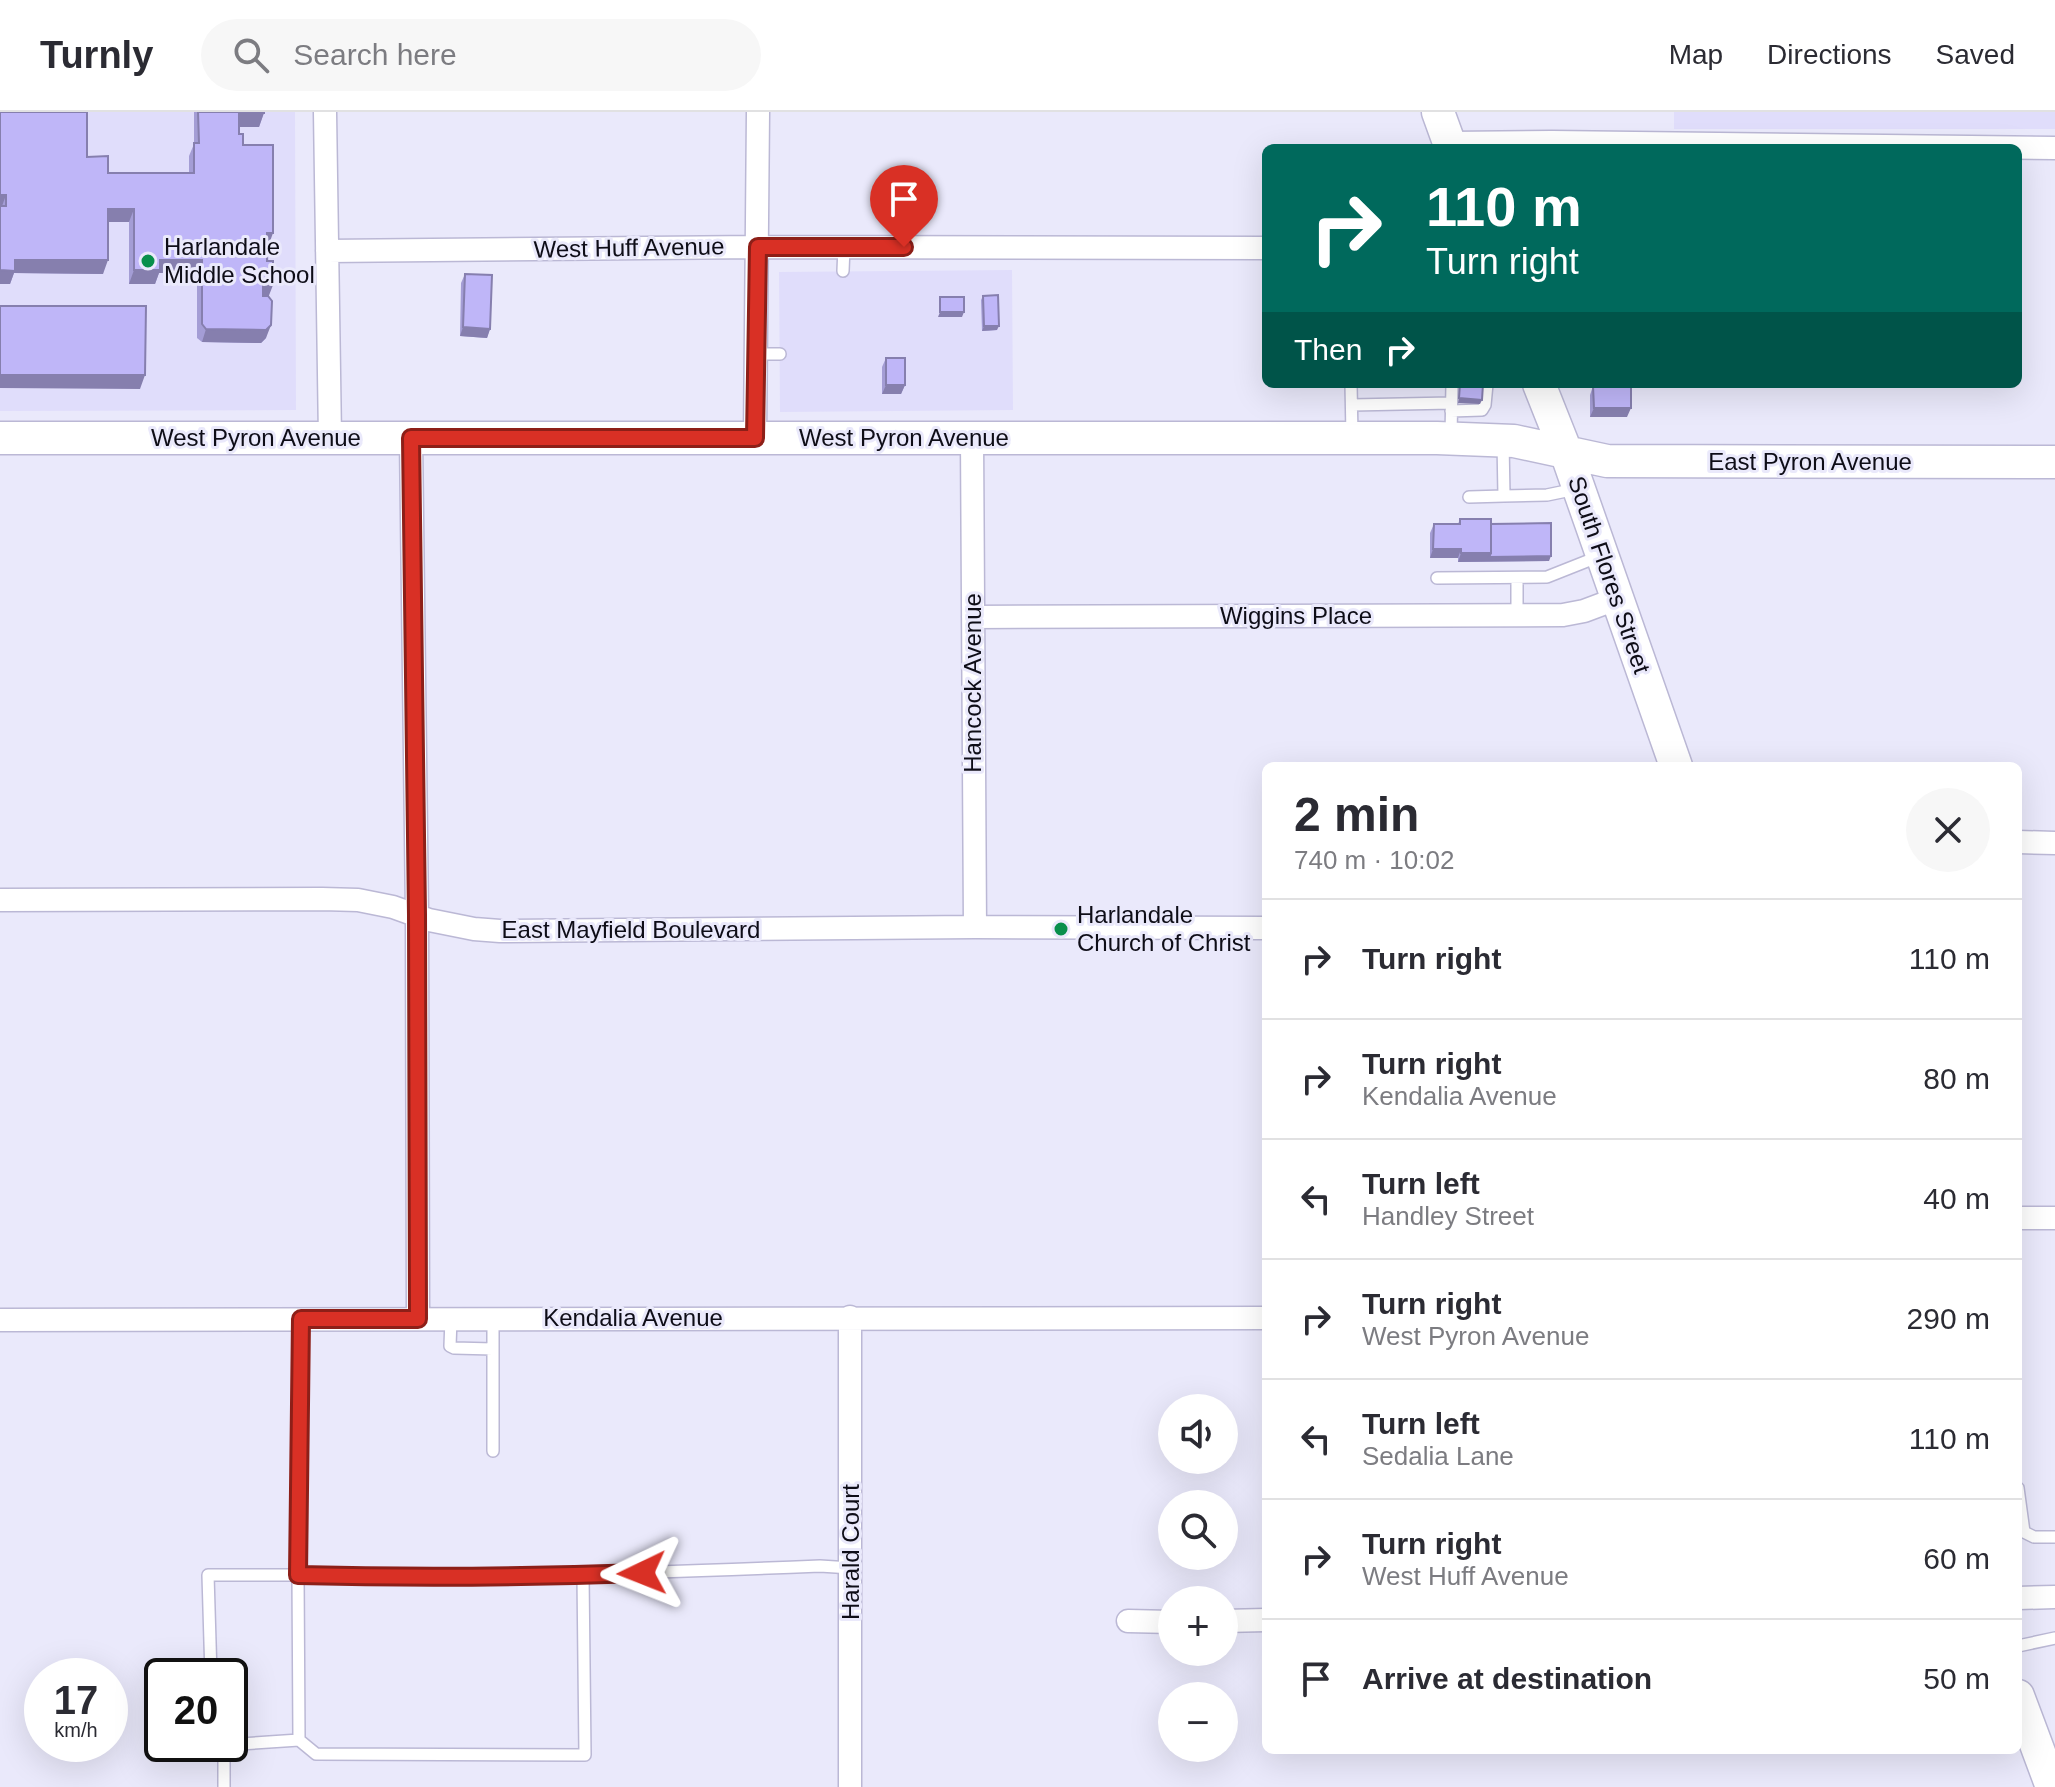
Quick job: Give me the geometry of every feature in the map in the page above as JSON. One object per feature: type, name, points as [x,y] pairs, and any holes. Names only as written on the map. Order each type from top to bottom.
[{"type":"street","points":[[325,112],[330,438]]},
{"type":"street","points":[[755,438],[758,112]]},
{"type":"street","points":[[1438,112],[1449,144]]},
{"type":"street","points":[[1501,144],[1720,144]]},
{"type":"street","points":[[2022,148],[2055,148]]},
{"type":"street","name":"West Huff Avenue","points":[[327,251],[758,247],[1262,248]]},
{"type":"street","name":"South Flores Street","points":[[1541,388],[1675,762]]},
{"type":"street","name":"West Pyron Avenue","points":[[0,438],[1352,438],[1451,417],[1503,441],[1566,452]]},
{"type":"street","points":[[411,438],[418,1319]]},
{"type":"street","name":"Hancock Avenue","points":[[972,438],[975,927]]},
{"type":"street","name":"East Pyron Avenue","points":[[1566,452],[1607,461],[2055,462]]},
{"type":"street","name":"Wiggins Place","points":[[973,617],[1563,615],[1616,599]]},
{"type":"street","points":[[2022,842],[2055,843]]},
{"type":"street","name":"East Mayfield Boulevard","points":[[0,900],[358,900],[474,929],[500,931],[1262,928]]},
{"type":"street","points":[[2022,1218],[2055,1218]]},
{"type":"street","name":"Harald Court","points":[[850,1317],[850,1787]]},
{"type":"street","name":"Kendalia Avenue","points":[[0,1320],[1262,1318]]},
{"type":"street","points":[[2022,1598],[2055,1597]]},
{"type":"street","points":[[1238,1621],[1262,1620]]},
{"type":"street","points":[[1128,1621],[1158,1622]]},
{"type":"street","points":[[2022,1707],[2052,1787]]},
{"type":"lane","points":[[843,271],[844,247]]},
{"type":"lane","points":[[756,354],[780,354]]},
{"type":"lane","points":[[1351,388],[1352,438]]},
{"type":"lane","points":[[1451,417],[1452,388]]},
{"type":"lane","points":[[1352,405],[1451,417],[1482,410],[1487,388]]},
{"type":"lane","points":[[1503,441],[1504,496]]},
{"type":"lane","points":[[1469,497],[1547,495],[1578,489]]},
{"type":"lane","points":[[1437,578],[1547,577],[1601,555]]},
{"type":"lane","points":[[1517,578],[1517,616]]},
{"type":"lane","points":[[299,1740],[301,1319]]},
{"type":"lane","points":[[451,1319],[450,1346],[493,1349]]},
{"type":"lane","points":[[493,1319],[493,1451]]},
{"type":"lane","points":[[2022,1517],[2024,1532],[2034,1537],[2055,1537]]},
{"type":"lane","points":[[210,1658],[208,1575],[583,1575],[820,1566],[851,1568]]},
{"type":"lane","points":[[248,1743],[299,1740],[316,1754],[585,1755],[583,1575]]},
{"type":"lane","points":[[2022,1645],[2055,1638]]},
{"type":"lane","points":[[224,1787],[225,1762]]},
{"type":"shaded area","name":"Harlandale Middle School","points":[[0,112],[295,112],[296,410],[0,411]]},
{"type":"shaded area","points":[[1674,112],[2055,112],[2055,129],[1674,129]]},
{"type":"shaded area","points":[[1012,270],[1013,410],[780,412],[779,272]]},
{"type":"building","points":[[0,112],[87,112],[87,157],[108,156],[108,173],[194,173],[194,143],[199,143],[198,112],[264,112],[239,113],[239,134],[243,134],[243,145],[273,145],[273,233],[267,233],[267,261],[273,261],[273,285],[263,285],[263,296],[268,296],[272,301],[271,325],[266,330],[206,329],[202,324],[202,260],[160,260],[160,270],[134,270],[134,209],[108,209],[108,260],[15,260],[15,271],[0,270],[0,206],[6,206],[6,195],[0,195]]},
{"type":"building","points":[[465,274],[492,275],[490,329],[463,327]]},
{"type":"building","points":[[998,295],[999,326],[984,326],[983,296]]},
{"type":"building","points":[[940,297],[964,297],[964,312],[940,312]]},
{"type":"building","points":[[0,306],[146,306],[145,375],[0,375]]},
{"type":"building","points":[[886,358],[905,358],[905,385],[886,385]]},
{"type":"building","points":[[1460,388],[1483,388],[1482,400],[1459,398]]},
{"type":"building","points":[[1593,388],[1631,388],[1631,408],[1594,408]]},
{"type":"building","points":[[1460,519],[1491,519],[1491,553],[1433,549],[1434,524],[1460,524]]},
{"type":"building","points":[[1551,523],[1551,556],[1489,557],[1491,524]]},
{"type":"place","name":"Harlandale Middle School","points":[[148,261]]},
{"type":"place","name":"Harlandale Church of Christ","points":[[1061,929]]},
{"type":"route","points":[[642,1573],[563,1576],[298,1575],[301,1319],[418,1319],[411,438],[755,438],[758,247],[904,247]]}]
